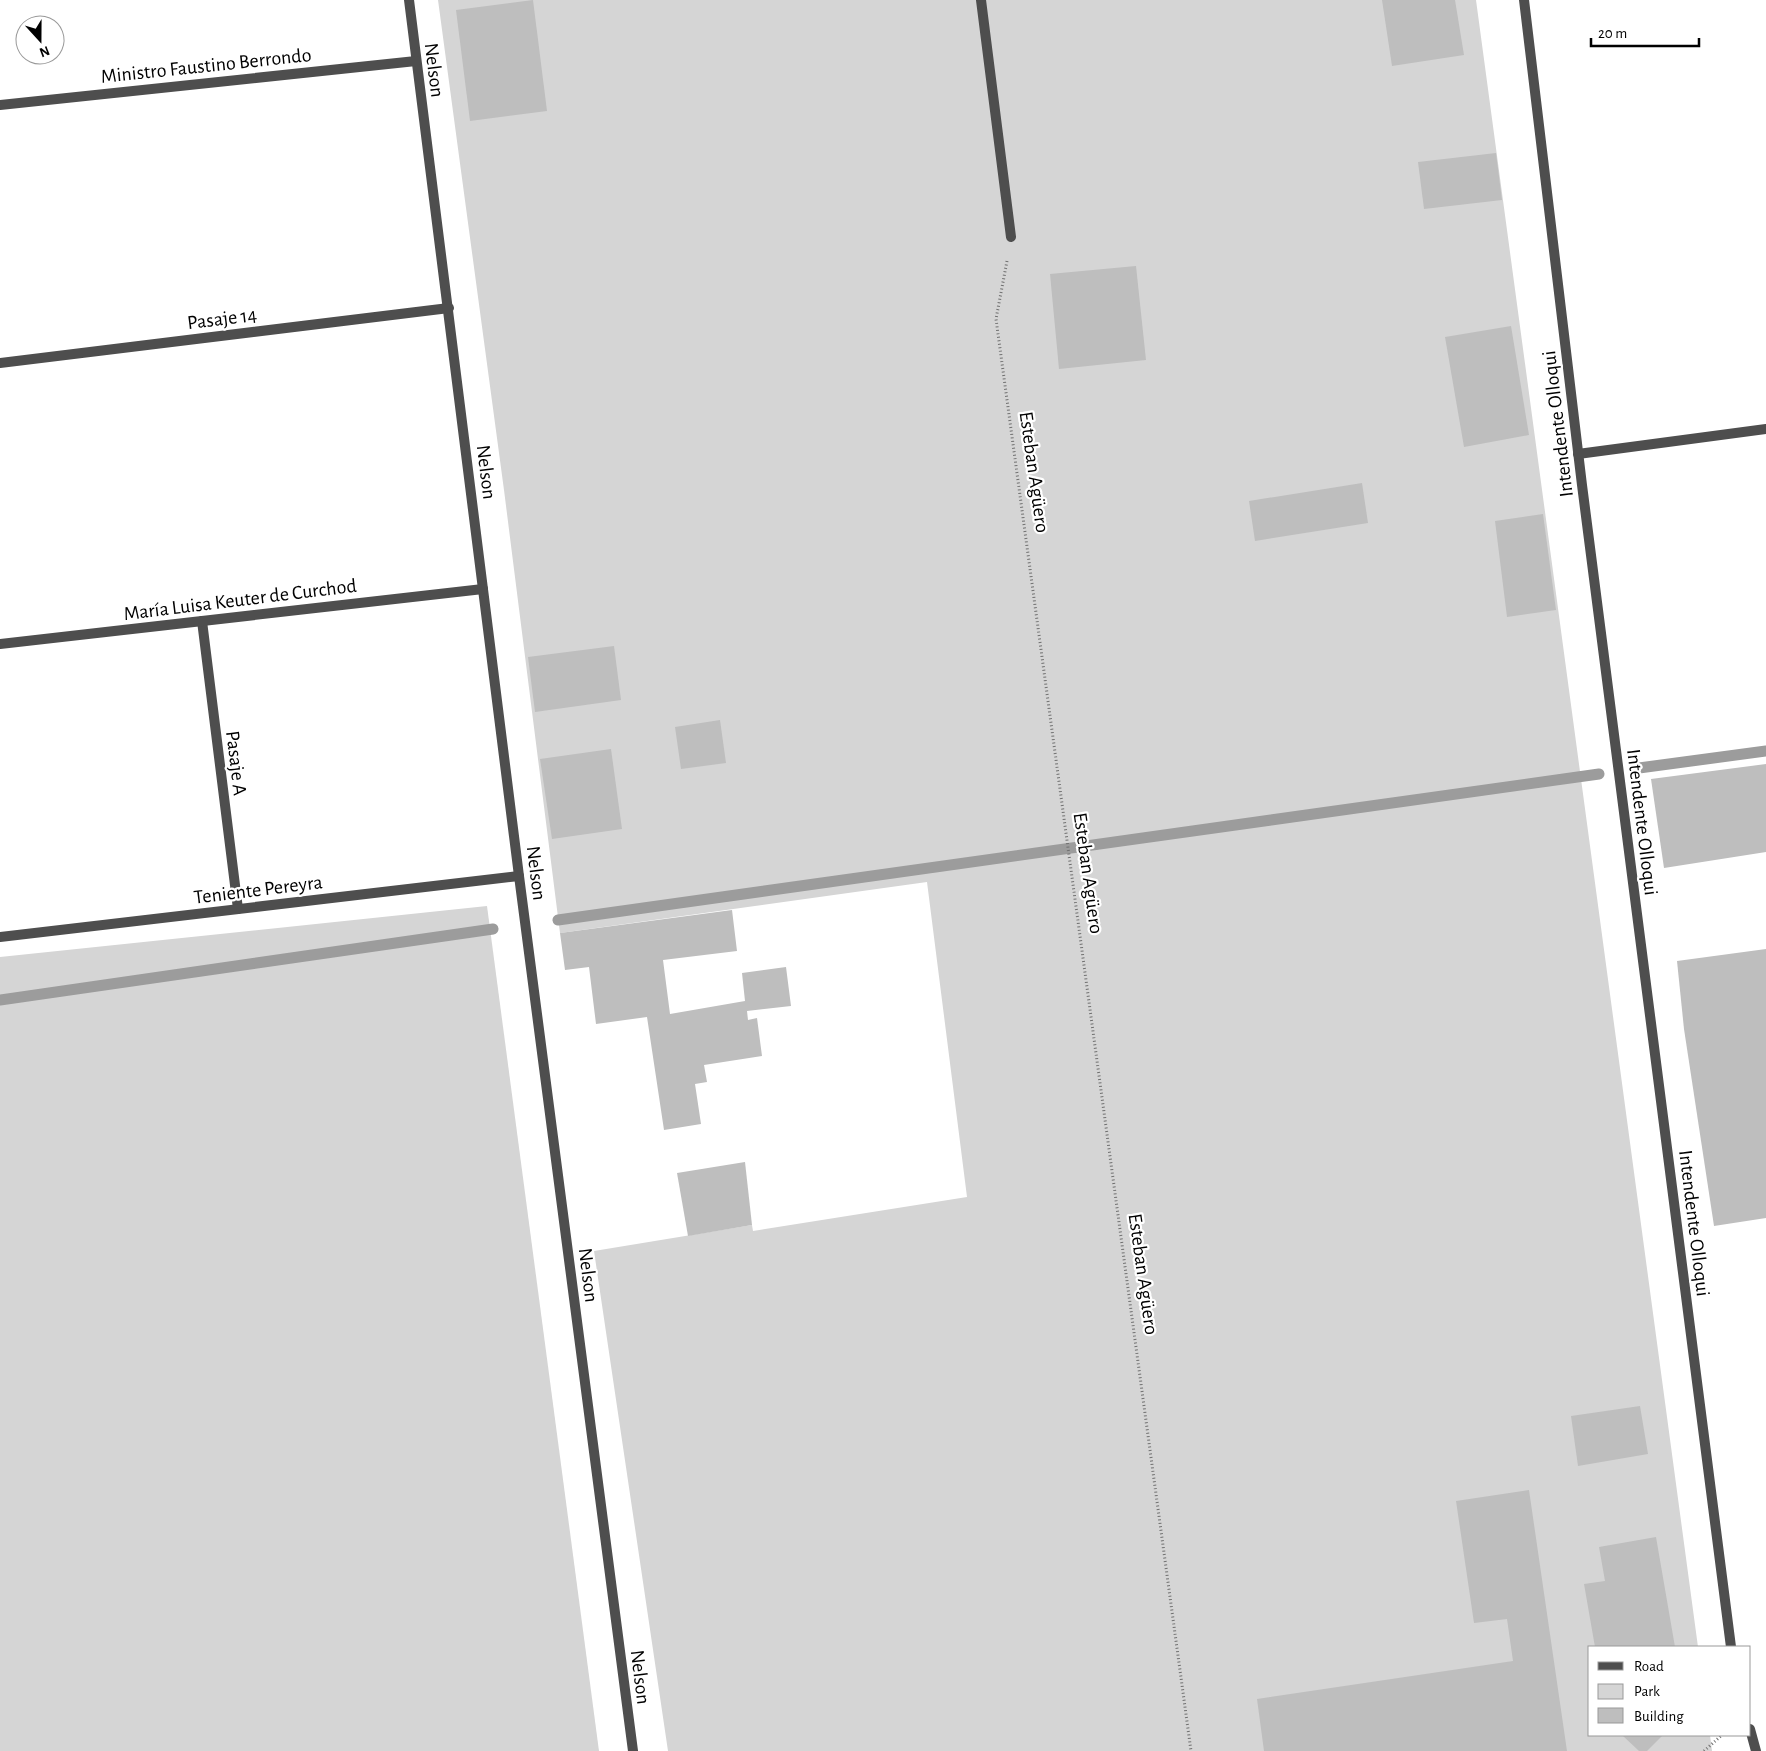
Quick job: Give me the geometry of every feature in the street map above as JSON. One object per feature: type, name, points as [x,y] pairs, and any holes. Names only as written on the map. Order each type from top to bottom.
[{"type":"street","name":"Nelson","points":[[409,0],[519,876],[633,1751]]},
{"type":"street","points":[[981,0],[1011,237]]},
{"type":"street","name":"Intendente Olloqui","points":[[1524,0],[1578,454],[1731,1646]]},
{"type":"street","name":"Ministro Faustino Berrondo","points":[[0,104],[416,61]]},
{"type":"street","name":"Pasaje 14","points":[[0,363],[449,308]]},
{"type":"street","points":[[1578,454],[1766,429]]},
{"type":"street","name":"María Luisa Keuter de Curchod","points":[[0,644],[483,589]]},
{"type":"street","name":"Pasaje A","points":[[202,621],[238,909]]},
{"type":"street","name":"Teniente Pereyra","points":[[0,937],[519,876]]},
{"type":"street","points":[[1751,1733],[1756,1751]]},
{"type":"path","name":"Esteban Agüero","points":[[1011,237],[996,319],[1191,1751]]},
{"type":"path","points":[[1704,1751],[1721,1736]]},
{"type":"green space","points":[[438,0],[1476,0],[1698,1646],[1588,1646],[1588,1736],[1710,1736],[1712,1751],[668,1751],[594,1251],[752,1225],[753,1231],[967,1197],[927,882],[560,933],[504,490]]},
{"type":"green space","points":[[487,906],[599,1751],[0,1751],[0,957]]},
{"type":"building","points":[[533,0],[547,111],[470,121],[456,10]]},
{"type":"building","points":[[1382,0],[1455,0],[1464,55],[1392,66]]},
{"type":"building","points":[[1496,153],[1502,200],[1424,209],[1418,162]]},
{"type":"building","points":[[1136,266],[1146,360],[1059,369],[1050,274]]},
{"type":"building","points":[[1511,326],[1529,435],[1464,447],[1445,337]]},
{"type":"building","points":[[1362,483],[1368,523],[1255,541],[1249,501]]},
{"type":"building","points":[[1543,514],[1556,610],[1507,617],[1495,521]]},
{"type":"building","points":[[614,646],[621,700],[535,712],[528,657]]},
{"type":"building","points":[[720,720],[726,763],[681,769],[675,727]]},
{"type":"building","points":[[611,749],[622,829],[552,839],[540,759]]},
{"type":"building","points":[[1766,764],[1766,852],[1664,868],[1651,779]]},
{"type":"building","points":[[732,910],[737,951],[663,960],[670,1014],[745,1001],[742,973],[786,967],[791,1006],[747,1011],[748,1020],[757,1018],[762,1056],[704,1065],[707,1082],[695,1084],[701,1124],[664,1130],[647,1017],[596,1024],[589,967],[565,970],[560,933]]},
{"type":"building","points":[[1766,949],[1766,1218],[1714,1226],[1684,1029],[1677,961]]},
{"type":"building","points":[[745,1162],[752,1225],[688,1236],[677,1173]]},
{"type":"building","points":[[1640,1406],[1648,1454],[1578,1466],[1571,1416]]},
{"type":"building","points":[[1529,1490],[1567,1751],[1264,1751],[1257,1699],[1513,1661],[1507,1619],[1474,1623],[1456,1501]]},
{"type":"building","points":[[1656,1537],[1675,1646],[1595,1646],[1584,1584],[1605,1581],[1599,1547]]},
{"type":"building","points":[[1623,1736],[1662,1736],[1647,1751],[1639,1751]]},
{"type":"waterway","points":[[1639,768],[1766,751]]},
{"type":"waterway","points":[[558,920],[1599,774]]},
{"type":"waterway","points":[[0,1000],[493,929]]}]
